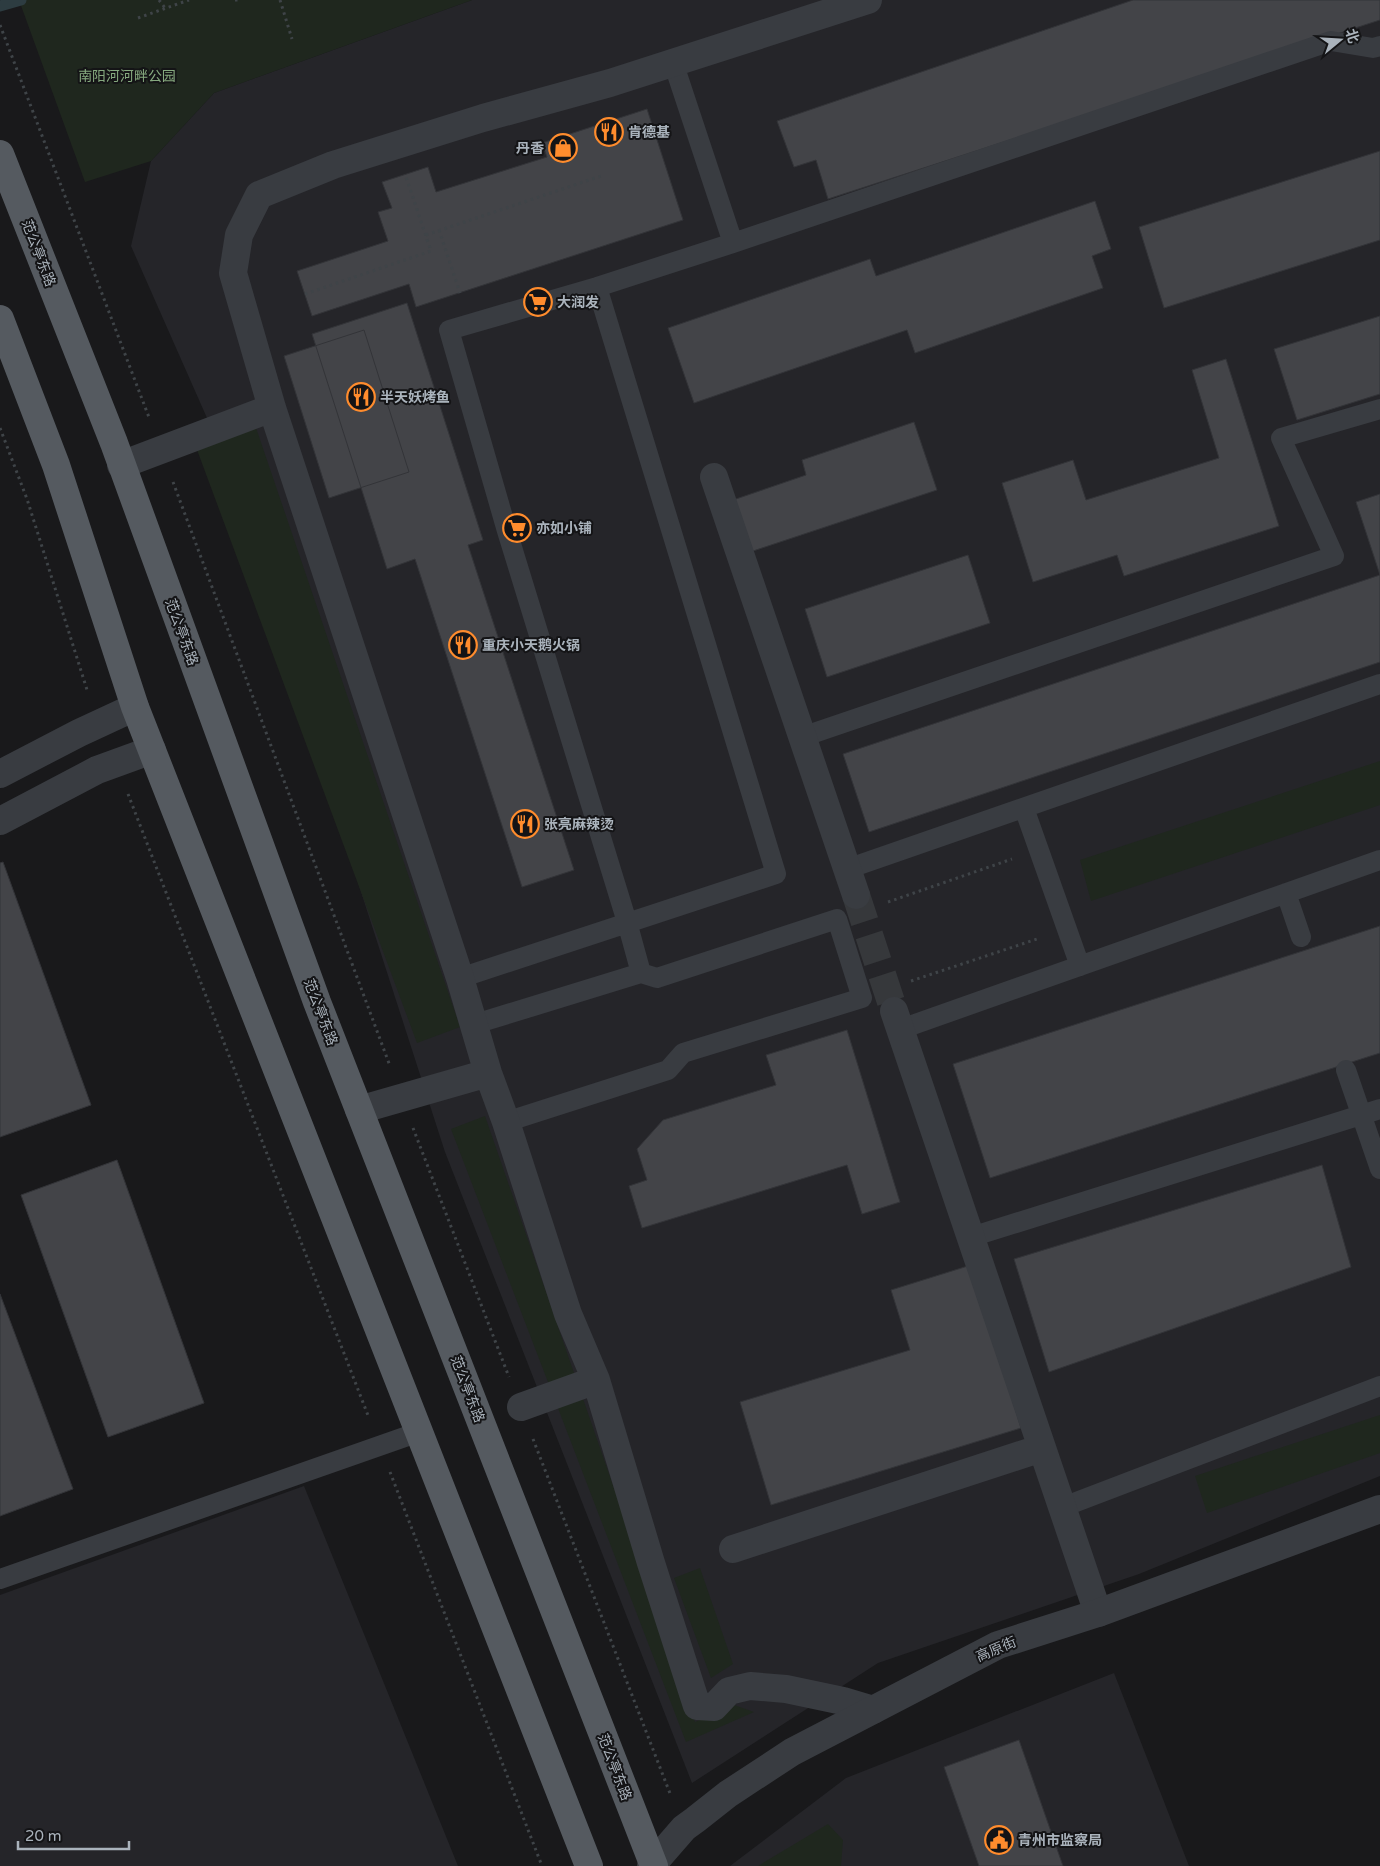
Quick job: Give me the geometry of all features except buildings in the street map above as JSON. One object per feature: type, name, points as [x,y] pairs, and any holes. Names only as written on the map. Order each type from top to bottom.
[{"type":"main road","name":"范公亭东路","points":[[0,154],[118,454],[317,1002],[653,1865]]},
{"type":"main road","points":[[0,319],[56,464],[135,706],[589,1866]]},
{"type":"street","points":[[868,0],[610,82],[484,118],[333,165],[259,195],[239,235],[233,273],[272,408],[460,978],[488,1073],[506,1122],[568,1314],[596,1380],[651,1563],[697,1706],[714,1707],[729,1692],[750,1686],[786,1689],[843,1701],[873,1710]]},
{"type":"street","points":[[118,454],[157,439],[272,408]]},
{"type":"street","points":[[714,476],[856,896]]},
{"type":"street","points":[[0,774],[135,706]]},
{"type":"street","points":[[0,821],[97,770],[152,750]]},
{"type":"street","points":[[898,1020],[1098,1613]]},
{"type":"street","points":[[359,1110],[488,1073]]},
{"type":"street","points":[[521,1407],[596,1380]]},
{"type":"street","points":[[733,1549],[1042,1448]]},
{"type":"street","name":"高原街","points":[[653,1865],[684,1828],[728,1794],[792,1752],[998,1645],[1098,1613],[1380,1509]]},
{"type":"lane","points":[[641,973],[510,541],[449,330],[597,287],[733,243],[1331,41],[1373,48],[1380,46]]},
{"type":"lane","points":[[673,62],[733,243]]},
{"type":"lane","points":[[460,978],[776,874],[597,287]]},
{"type":"lane","points":[[802,737],[1334,556],[1280,438],[1380,409]]},
{"type":"lane","points":[[847,869],[1380,684]]},
{"type":"lane","points":[[1024,808],[1080,966]]},
{"type":"lane","points":[[898,1020],[1080,966],[1380,860]]},
{"type":"lane","points":[[1286,893],[1300,937]]},
{"type":"lane","points":[[475,1024],[641,973],[657,978],[837,919],[862,998],[683,1053],[668,1070],[506,1122]]},
{"type":"lane","points":[[1346,1070],[1371,1112],[1380,1169]]},
{"type":"lane","points":[[971,1237],[1371,1112]]},
{"type":"lane","points":[[1063,1507],[1380,1386]]},
{"type":"lane","points":[[0,1579],[419,1432]]},
{"type":"path","points":[[158,0],[165,8]]},
{"type":"path","points":[[138,18],[189,0]]},
{"type":"path","points":[[280,0],[292,39]]},
{"type":"path","points":[[0,25],[157,439],[401,1097],[684,1828]]},
{"type":"path","points":[[304,294],[431,251],[405,175]]},
{"type":"path","points":[[426,235],[601,176]]},
{"type":"path","points":[[439,230],[460,293]]},
{"type":"path","points":[[0,428],[19,479],[99,725]]},
{"type":"path","points":[[116,764],[542,1866]]},
{"type":"path","points":[[837,919],[1039,850]]},
{"type":"path","points":[[862,998],[1046,936]]},
{"type":"shaded area","points":[[472,0],[1380,0],[1380,1476],[1139,1574],[878,1663],[692,1783],[445,1152],[211,427],[131,246],[151,161],[214,93]]},
{"type":"shaded area","points":[[304,1486],[458,1866],[0,1866],[0,1595]]},
{"type":"shaded area","points":[[1114,1673],[1189,1866],[730,1866],[846,1778]]},
{"type":"green space","name":"南阳河河畔公园","points":[[19,0],[472,0],[214,93],[151,161],[85,182]]},
{"type":"green space","points":[[254,422],[460,1027],[417,1043],[193,439]]},
{"type":"green space","points":[[1380,761],[1380,805],[1091,901],[1080,860]]},
{"type":"green space","points":[[485,1116],[695,1722],[734,1705],[754,1712],[686,1742],[451,1129]]},
{"type":"green space","points":[[1380,1415],[1380,1453],[1207,1513],[1195,1476]]},
{"type":"green space","points":[[700,1568],[733,1664],[711,1678],[674,1578]]},
{"type":"green space","points":[[828,1824],[843,1840],[841,1866],[758,1866]]},
{"type":"waterway","points":[[0,6],[21,0]]},
{"type":"tunnel","points":[[856,895],[894,1011]]},
{"type":"place","name":"肯德基","points":[[609,132]]},
{"type":"place","name":"丹香","points":[[563,148]]},
{"type":"place","name":"大润发","points":[[538,302]]},
{"type":"place","name":"半天妖烤鱼","points":[[361,397]]},
{"type":"place","name":"亦如小铺","points":[[517,528]]},
{"type":"place","name":"重庆小天鹅火锅","points":[[463,645]]},
{"type":"place","name":"张亮麻辣烫","points":[[525,824]]},
{"type":"place","name":"青州市监察局","points":[[999,1840]]}]
